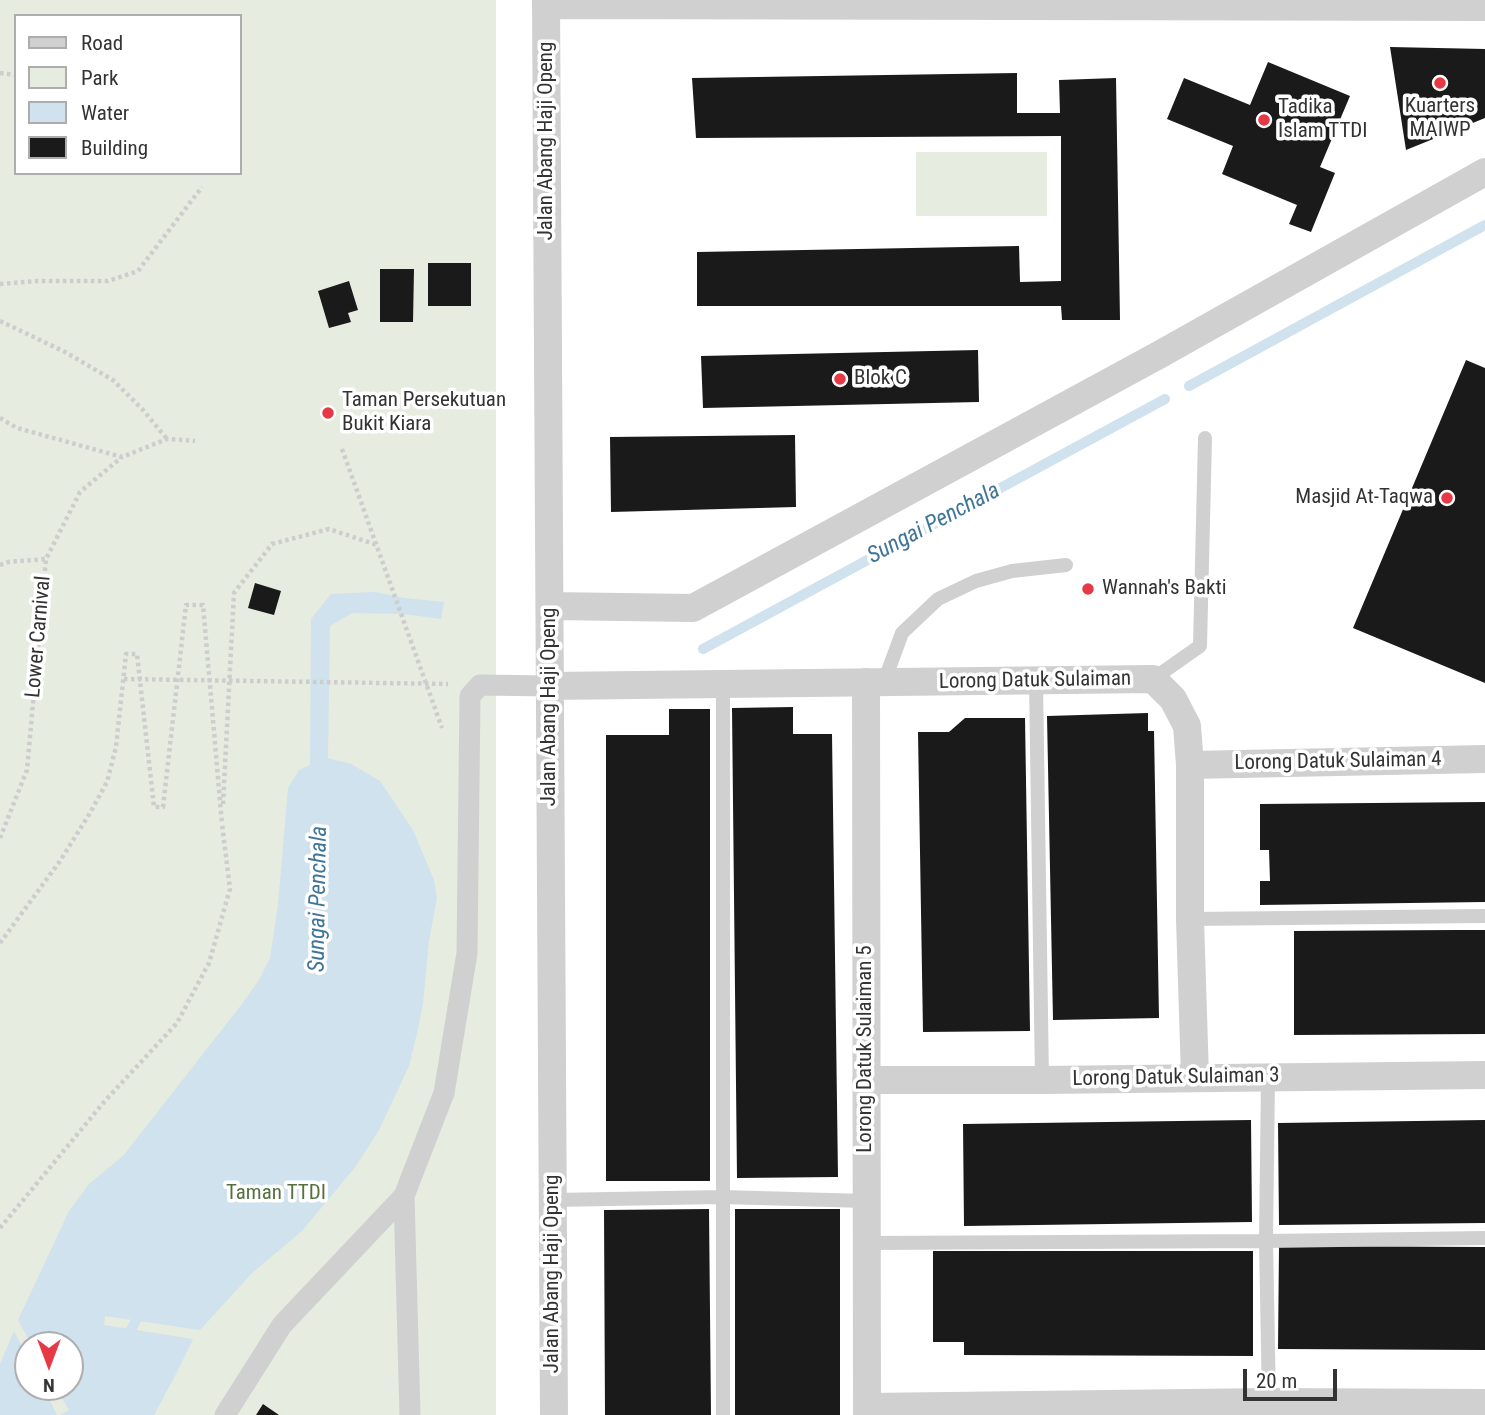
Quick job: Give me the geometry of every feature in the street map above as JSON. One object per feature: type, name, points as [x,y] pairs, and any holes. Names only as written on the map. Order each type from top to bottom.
[{"type":"street","points":[[546,3],[1392,4],[1485,7]]},
{"type":"street","name":"Jalan Abang Haji Openg","points":[[546,3],[554,1415]]},
{"type":"street","points":[[550,607],[693,608],[1485,172]]},
{"type":"street","name":"Lorong Datuk Sulaiman","points":[[550,686],[1153,679],[1173,699],[1187,726],[1190,765],[1190,919],[1195,1077]]},
{"type":"street","name":"Lorong Datuk Sulaiman 5","points":[[867,1411],[866,1080],[875,682]]},
{"type":"street","points":[[225,1415],[282,1325],[404,1196],[444,1093],[467,953],[470,696],[480,685],[550,686]]},
{"type":"street","name":"Lorong Datuk Sulaiman 4","points":[[1190,765],[1485,759]]},
{"type":"street","name":"Lorong Datuk Sulaiman 3","points":[[866,1080],[1485,1074]]},
{"type":"street","points":[[404,1196],[410,1415]]},
{"type":"street","points":[[867,1411],[1196,1409],[1269,1402],[1485,1404]]},
{"type":"lane","points":[[1153,679],[1200,646],[1205,438]]},
{"type":"lane","points":[[875,682],[902,633],[938,599],[976,581],[1012,571],[1066,565]]},
{"type":"lane","points":[[1036,681],[1042,1080]]},
{"type":"lane","points":[[723,684],[723,1415]]},
{"type":"lane","points":[[1190,919],[1485,916]]},
{"type":"lane","points":[[1268,1076],[1266,1241],[1269,1402]]},
{"type":"lane","points":[[553,1200],[722,1197],[866,1201]]},
{"type":"lane","points":[[866,1243],[1485,1238]]},
{"type":"path","points":[[0,284],[108,281],[138,271],[202,187]]},
{"type":"path","points":[[0,321],[65,352],[113,380],[167,439],[195,441]]},
{"type":"path","points":[[0,418],[17,428],[121,457]]},
{"type":"path","name":"Lower Carnival","points":[[0,838],[27,770],[46,559],[80,492],[121,457],[167,439]]},
{"type":"path","points":[[342,449],[445,736]]},
{"type":"path","points":[[222,824],[234,593],[272,544],[329,529],[377,545]]},
{"type":"path","points":[[0,565],[46,559]]},
{"type":"path","points":[[0,943],[60,861],[107,782],[116,747],[126,654],[137,654],[154,807],[163,807],[186,605],[203,605],[230,889],[209,963],[177,1023],[104,1102],[0,1228]]},
{"type":"path","points":[[124,679],[452,684]]},
{"type":"green space","name":"Taman TTDI","points":[[0,0],[496,0],[496,1415],[0,1415]]},
{"type":"green space","points":[[916,152],[1047,152],[1047,216],[916,216]]},
{"type":"water","points":[[375,592],[444,602],[441,619],[404,614],[352,613],[330,626],[328,758],[351,764],[380,781],[413,830],[434,880],[437,898],[429,941],[423,1003],[409,1066],[379,1130],[356,1166],[302,1231],[252,1273],[200,1330],[105,1316],[104,1325],[193,1339],[154,1415],[60,1415],[69,1410],[64,1401],[84,1401],[84,1331],[24,1331],[18,1320],[69,1211],[89,1184],[123,1156],[242,1004],[270,958],[278,905],[288,788],[299,770],[310,765],[311,619],[331,594]]},
{"type":"water","points":[[14,1331],[14,1401],[50,1401],[57,1415],[0,1415],[0,1364]]},
{"type":"building","name":"Kuarters MAIWP","points":[[1390,47],[1485,49],[1485,118],[1406,150]]},
{"type":"building","points":[[1268,62],[1350,96],[1320,167],[1335,173],[1311,232],[1289,224],[1297,205],[1222,174],[1233,146],[1167,119],[1184,78],[1250,105]]},
{"type":"building","points":[[1017,73],[1017,113],[1060,113],[1059,80],[1116,78],[1120,320],[1062,320],[1061,306],[697,306],[697,252],[1019,246],[1020,282],[1061,281],[1061,136],[696,138],[692,78]]},
{"type":"building","points":[[428,263],[471,263],[471,306],[428,306]]},
{"type":"building","points":[[380,269],[414,269],[413,322],[380,322]]},
{"type":"building","points":[[349,281],[358,310],[348,313],[351,322],[329,328],[318,291]]},
{"type":"building","name":"Blok C","points":[[978,350],[979,402],[703,408],[701,356]]},
{"type":"building","name":"Masjid At-Taqwa","points":[[1466,360],[1485,368],[1485,683],[1353,628]]},
{"type":"building","points":[[795,435],[796,507],[611,512],[610,437]]},
{"type":"building","points":[[255,583],[281,591],[274,615],[248,608]]},
{"type":"building","points":[[793,707],[793,734],[832,734],[838,1177],[737,1178],[732,708]]},
{"type":"building","points":[[669,709],[710,709],[710,1181],[606,1181],[606,735],[669,735]]},
{"type":"building","points":[[1148,713],[1148,731],[1154,731],[1159,1018],[1053,1020],[1047,716]]},
{"type":"building","points":[[965,718],[1025,718],[1030,1031],[923,1032],[918,732],[949,732]]},
{"type":"building","points":[[1485,802],[1485,902],[1260,905],[1260,881],[1270,881],[1269,850],[1260,850],[1260,804]]},
{"type":"building","points":[[1485,930],[1485,1034],[1294,1035],[1294,931]]},
{"type":"building","points":[[1251,1120],[1252,1222],[964,1226],[963,1124]]},
{"type":"building","points":[[1485,1120],[1485,1223],[1279,1225],[1278,1123]]},
{"type":"building","points":[[709,1209],[711,1415],[605,1415],[604,1210]]},
{"type":"building","points":[[735,1209],[840,1209],[840,1415],[735,1415]]},
{"type":"building","points":[[1279,1246],[1485,1247],[1485,1350],[1278,1349]]},
{"type":"building","points":[[933,1251],[1253,1251],[1253,1356],[964,1355],[964,1342],[933,1342]]},
{"type":"building","points":[[263,1404],[279,1415],[256,1415]]},
{"type":"waterway","name":"Sungai Penchala","points":[[1189,386],[1485,225]]},
{"type":"waterway","name":"Sungai Penchala","points":[[703,649],[1165,399]]},
{"type":"waterway","name":"Sungai Penchala","points":[[125,1341],[141,1311]]},
{"type":"place","name":"Kuarters MAIWP","points":[[1440,83]]},
{"type":"place","name":"Tadika Islam TTDI","points":[[1264,120]]},
{"type":"place","name":"Blok C","points":[[840,379]]},
{"type":"place","name":"Taman Persekutuan Bukit Kiara","points":[[328,413]]},
{"type":"place","name":"Masjid At-Taqwa","points":[[1447,498]]},
{"type":"place","name":"Wannah's Bakti","points":[[1088,589]]}]
